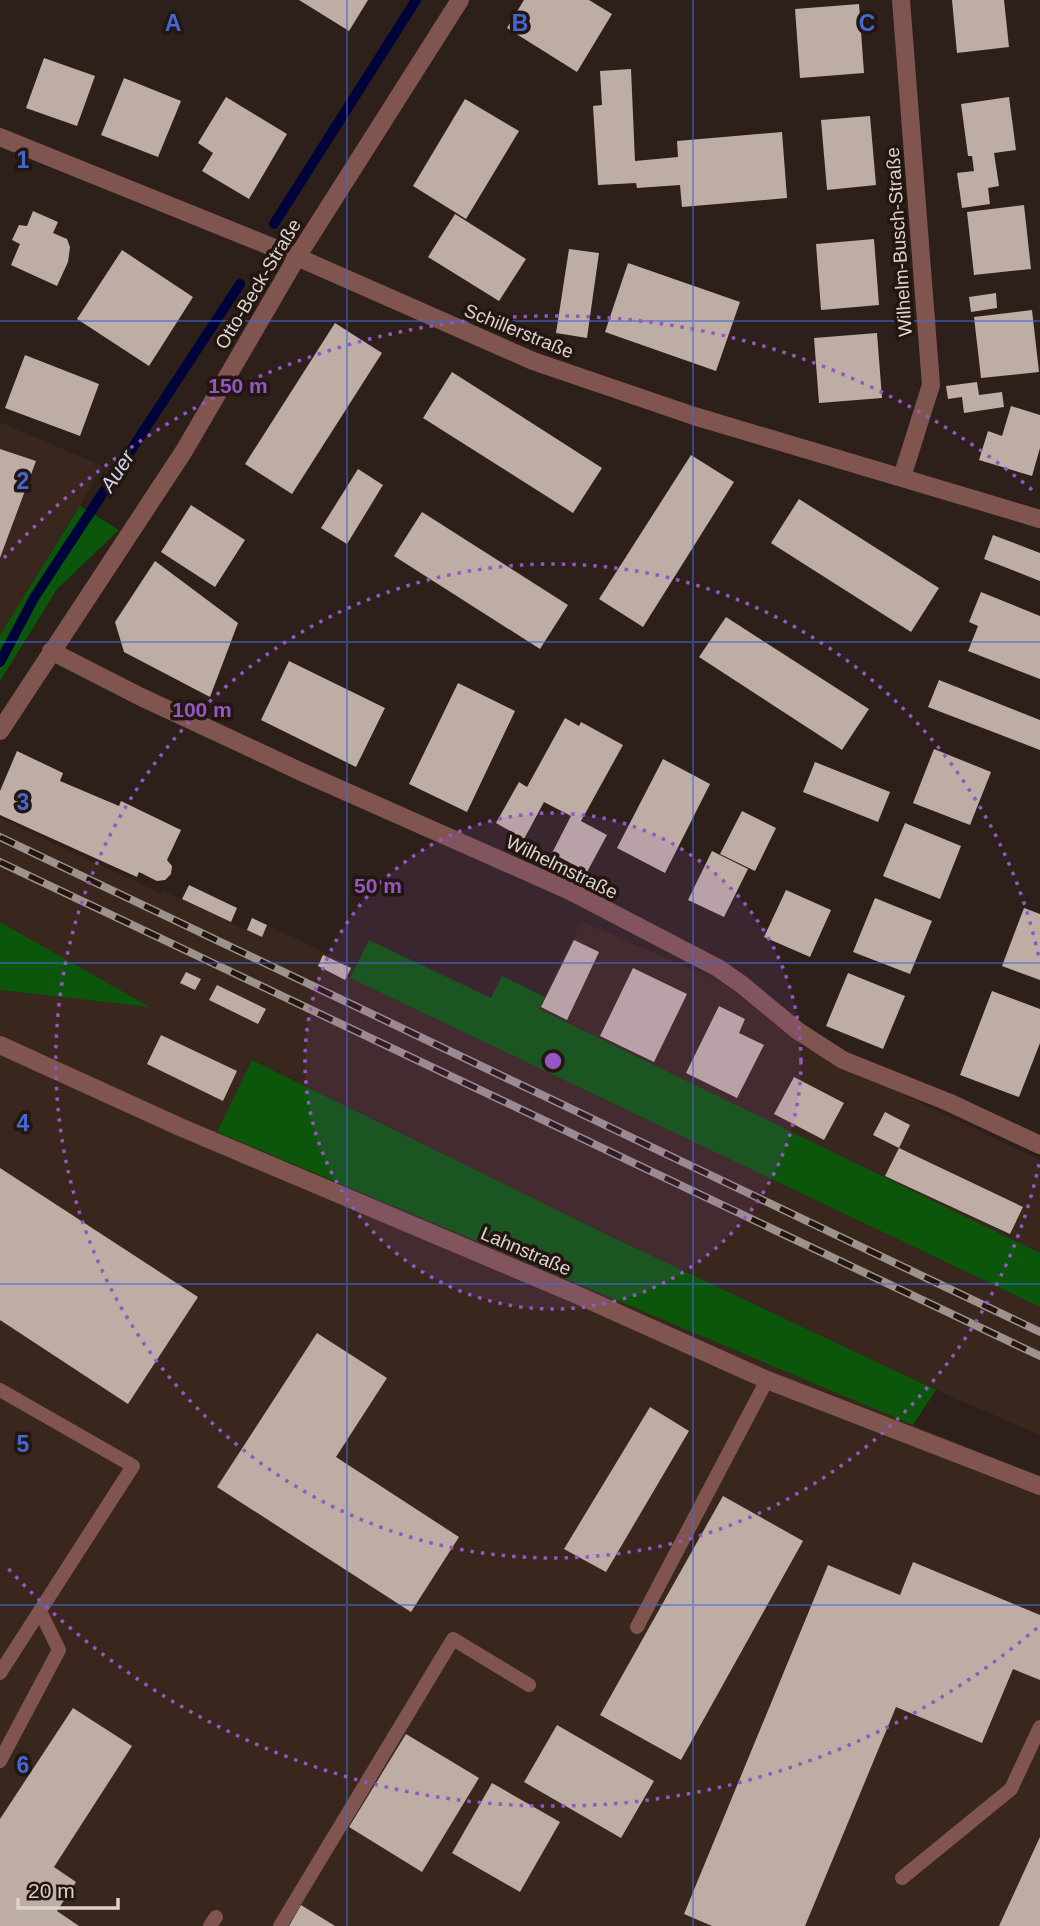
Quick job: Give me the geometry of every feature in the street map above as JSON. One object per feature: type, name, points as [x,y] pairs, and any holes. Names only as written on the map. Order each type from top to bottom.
[{"type":"street","name":"Otto-Beck-Straße","points":[[0,731],[184,452],[297,257],[460,0]]},
{"type":"street","name":"Wilhelm-Busch-Straße","points":[[901,0],[931,385],[902,477]]},
{"type":"street","name":"Schillerstraße","points":[[0,137],[297,257],[533,361],[694,416],[1040,519]]},
{"type":"street","name":"Wilhelmstraße","points":[[51,651],[139,696],[306,774],[570,891],[718,968],[798,1031],[843,1060],[947,1102],[1040,1145]]},
{"type":"street","name":"Lahnstraße","points":[[0,1045],[180,1127],[598,1304],[767,1381],[1040,1486]]},
{"type":"lane","points":[[637,1627],[767,1381]]},
{"type":"lane","points":[[0,1390],[133,1466],[0,1673]]},
{"type":"lane","points":[[0,1761],[59,1650],[40,1611]]},
{"type":"lane","points":[[280,1926],[453,1639],[529,1685]]},
{"type":"lane","points":[[902,1878],[1011,1789],[1040,1727]]},
{"type":"shaded area","points":[[0,422],[102,466],[0,635]]},
{"type":"shaded area","points":[[0,818],[246,930],[252,918],[355,967],[350,978],[1040,1307],[1040,1435],[936,1390],[610,1236],[253,1060],[217,1132],[1040,1476],[1040,1926],[0,1926],[0,990],[148,1006],[0,922]]},
{"type":"shaded area","points":[[581,921],[722,982],[804,1047],[1040,1160],[1040,1253],[538,1009]]},
{"type":"green space","points":[[80,506],[119,530],[57,589],[0,681],[0,635]]},
{"type":"green space","points":[[0,922],[150,1007],[0,990]]},
{"type":"green space","points":[[369,940],[491,998],[502,976],[545,997],[539,1009],[1040,1253],[1040,1307],[350,978]]},
{"type":"green space","points":[[252,1060],[610,1236],[936,1390],[913,1425],[217,1132]]},
{"type":"building","points":[[299,0],[368,0],[349,31]]},
{"type":"building","points":[[524,0],[589,0],[612,14],[577,72],[507,28]]},
{"type":"building","points":[[952,0],[1004,0],[1009,47],[957,53]]},
{"type":"building","points":[[859,4],[864,73],[800,78],[795,9]]},
{"type":"building","points":[[44,58],[95,76],[77,126],[26,108]]},
{"type":"building","points":[[631,69],[635,161],[678,157],[677,141],[782,132],[787,198],[682,207],[680,185],[637,188],[636,183],[598,185],[593,106],[602,105],[600,71]]},
{"type":"building","points":[[124,78],[181,101],[158,157],[101,135]]},
{"type":"building","points":[[226,97],[287,134],[249,199],[202,171],[213,153],[198,143]]},
{"type":"building","points":[[1009,97],[1016,150],[994,153],[999,186],[988,188],[990,204],[962,208],[957,173],[974,171],[972,156],[968,156],[961,104]]},
{"type":"building","points":[[465,99],[519,131],[466,219],[413,186]]},
{"type":"building","points":[[870,116],[876,185],[827,190],[821,120]]},
{"type":"building","points":[[1024,205],[1031,269],[974,275],[967,212]]},
{"type":"building","points":[[33,211],[58,222],[53,233],[67,239],[70,247],[68,262],[57,286],[11,265],[20,244],[12,240],[19,225],[27,226]]},
{"type":"building","points":[[455,214],[526,259],[499,301],[428,257]]},
{"type":"building","points":[[874,239],[879,305],[821,310],[816,244]]},
{"type":"building","points":[[569,249],[599,253],[587,338],[556,333]]},
{"type":"building","points":[[122,250],[193,297],[149,366],[77,319]]},
{"type":"building","points":[[628,263],[740,302],[716,371],[605,332]]},
{"type":"building","points":[[996,293],[997,308],[971,312],[969,297]]},
{"type":"building","points":[[1032,310],[1039,372],[981,378],[974,317]]},
{"type":"building","points":[[335,323],[382,353],[292,494],[245,464]]},
{"type":"building","points":[[877,333],[882,398],[819,403],[814,338]]},
{"type":"building","points":[[25,355],[99,384],[80,436],[5,408]]},
{"type":"building","points":[[452,372],[602,468],[573,513],[423,418]]},
{"type":"building","points":[[977,382],[979,395],[1002,392],[1004,407],[964,413],[962,397],[948,399],[946,386]]},
{"type":"building","points":[[1011,406],[1040,415],[1040,448],[1032,476],[979,460],[988,431],[1002,436]]},
{"type":"building","points":[[0,449],[36,461],[0,558]]},
{"type":"building","points":[[691,455],[734,482],[643,627],[599,599]]},
{"type":"building","points":[[358,469],[383,485],[347,544],[321,528]]},
{"type":"building","points":[[799,499],[939,588],[911,632],[771,543]]},
{"type":"building","points":[[191,505],[245,540],[215,587],[161,552]]},
{"type":"building","points":[[422,512],[568,605],[540,649],[394,556]]},
{"type":"building","points":[[993,535],[1040,553],[1040,581],[984,559]]},
{"type":"building","points":[[155,561],[238,623],[210,697],[124,652],[115,622]]},
{"type":"building","points":[[981,592],[1040,616],[1040,679],[968,651],[978,626],[969,622]]},
{"type":"building","points":[[726,617],[869,709],[842,750],[699,657]]},
{"type":"building","points":[[289,661],[385,708],[356,767],[261,720]]},
{"type":"building","points":[[939,680],[1040,720],[1040,750],[928,707]]},
{"type":"building","points":[[458,683],[515,711],[467,812],[409,784]]},
{"type":"building","points":[[565,718],[579,726],[581,722],[623,745],[581,821],[607,835],[587,872],[552,853],[571,816],[544,802],[524,839],[496,823],[519,782],[527,787]]},
{"type":"building","points":[[934,749],[991,772],[970,825],[913,803]]},
{"type":"building","points":[[17,751],[63,773],[60,781],[119,806],[121,801],[181,830],[167,860],[172,866],[171,874],[165,880],[157,881],[139,872],[137,877],[0,815],[0,791]]},
{"type":"building","points":[[663,759],[710,784],[665,873],[617,848]]},
{"type":"building","points":[[815,762],[890,792],[878,822],[803,792]]},
{"type":"building","points":[[742,811],[776,828],[755,871],[720,854]]},
{"type":"building","points":[[905,823],[961,846],[940,899],[883,876]]},
{"type":"building","points":[[712,851],[748,869],[724,917],[688,900]]},
{"type":"building","points":[[189,885],[237,908],[231,922],[182,899]]},
{"type":"building","points":[[786,890],[831,910],[810,957],[764,937]]},
{"type":"building","points":[[875,898],[932,921],[910,974],[853,952]]},
{"type":"building","points":[[1024,908],[1040,914],[1040,980],[1002,966]]},
{"type":"building","points":[[252,918],[267,925],[262,937],[247,930]]},
{"type":"building","points":[[574,940],[599,952],[567,1020],[541,1007]]},
{"type":"building","points":[[323,955],[351,968],[345,980],[318,966]]},
{"type":"building","points":[[633,968],[687,994],[654,1062],[600,1036]]},
{"type":"building","points":[[186,972],[201,979],[195,990],[180,983]]},
{"type":"building","points":[[848,973],[905,996],[883,1049],[826,1026]]},
{"type":"building","points":[[217,985],[266,1009],[258,1024],[209,1000]]},
{"type":"building","points":[[992,991],[1040,1009],[1040,1043],[1019,1097],[960,1075]]},
{"type":"building","points":[[719,1006],[745,1019],[739,1033],[764,1045],[737,1098],[686,1073]]},
{"type":"building","points":[[161,1035],[237,1071],[223,1101],[147,1064]]},
{"type":"building","points":[[794,1077],[844,1103],[824,1140],[774,1114]]},
{"type":"building","points":[[885,1112],[910,1125],[899,1148],[873,1135]]},
{"type":"building","points":[[899,1148],[1023,1207],[1010,1234],[885,1176]]},
{"type":"building","points":[[0,1168],[198,1297],[128,1404],[0,1320]]},
{"type":"building","points":[[317,1333],[387,1378],[336,1457],[459,1537],[411,1612],[217,1487]]},
{"type":"building","points":[[650,1407],[689,1431],[606,1572],[564,1549]]},
{"type":"building","points":[[723,1496],[803,1541],[681,1760],[600,1715]]},
{"type":"building","points":[[913,1562],[1040,1615],[1040,1680],[1013,1669],[982,1743],[896,1707],[805,1926],[712,1926],[684,1914],[828,1565],[900,1595]]},
{"type":"building","points":[[73,1708],[132,1746],[54,1867],[76,1882],[57,1911],[79,1926],[0,1926],[0,1819]]},
{"type":"building","points":[[557,1725],[654,1781],[621,1838],[524,1782]]},
{"type":"building","points":[[406,1734],[479,1778],[422,1872],[349,1827]]},
{"type":"building","points":[[492,1783],[560,1822],[520,1892],[452,1853]]},
{"type":"building","points":[[1040,1837],[1040,1926],[999,1926]]},
{"type":"building","points":[[301,1905],[335,1926],[289,1926]]},
{"type":"waterway","name":"Auer","points":[[274,224],[416,0]]},
{"type":"waterway","name":"Auer","points":[[0,662],[34,598],[240,284]]},
{"type":"railway","points":[[0,837],[1040,1332]]},
{"type":"railway","points":[[0,862],[1040,1356]]}]
